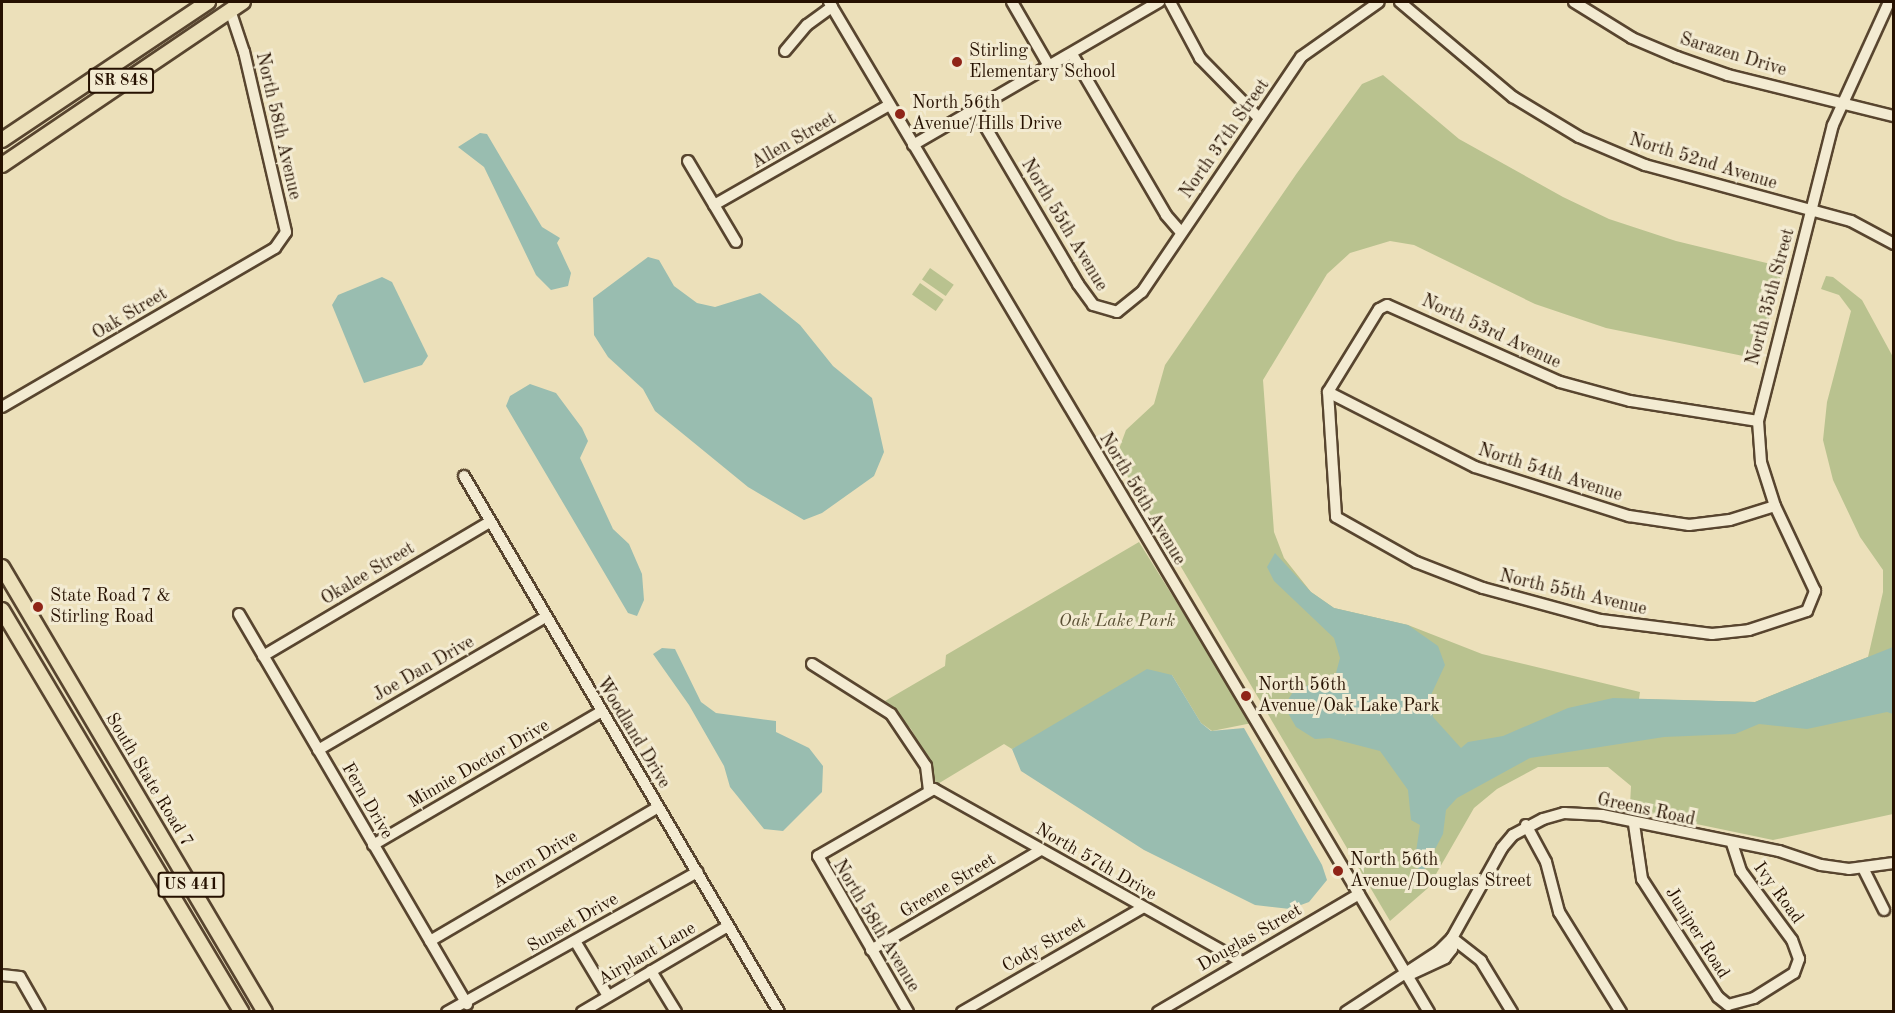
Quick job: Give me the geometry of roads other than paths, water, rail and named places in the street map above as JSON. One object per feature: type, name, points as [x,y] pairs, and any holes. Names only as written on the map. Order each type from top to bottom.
[{"type":"main road","name":"SR 848","points":[[2,140],[208,2]]},
{"type":"main road","name":"SR 848","points":[[2,165],[26,146],[243,2]]},
{"type":"main road","points":[[26,146],[24,135],[35,116]]},
{"type":"main road","name":"South State Road 7","points":[[2,567],[265,1011]]},
{"type":"main road","name":"US 441","points":[[2,610],[242,1011]]},
{"type":"main road","points":[[61,707],[67,702],[87,710]]},
{"type":"main road","points":[[157,868],[174,878],[186,877]]},
{"type":"street","points":[[1012,2],[1049,66]]},
{"type":"street","points":[[913,145],[1159,2]]},
{"type":"street","points":[[1170,2],[1200,58],[1259,118]]},
{"type":"street","name":"North 37th Street","points":[[1117,312],[1142,292],[1301,57],[1379,2]]},
{"type":"street","name":"North 52nd Avenue","points":[[1400,2],[1513,97],[1579,137],[1645,165],[1851,221],[1893,244]]},
{"type":"street","name":"Sarazen Drive","points":[[1574,2],[1585,10],[1677,57],[1893,116]]},
{"type":"street","points":[[1585,10],[1594,2]]},
{"type":"street","name":"North 35th Street","points":[[1813,604],[1815,591],[1775,506],[1761,462],[1758,421],[1811,209],[1841,102],[1888,2]]},
{"type":"street","points":[[785,51],[807,25],[831,4]]},
{"type":"street","name":"North 56th Avenue","points":[[831,4],[1429,1011]]},
{"type":"street","name":"North 58th Avenue","points":[[230,10],[243,48],[286,232],[275,248]]},
{"type":"street","points":[[1072,54],[1166,215],[1181,232]]},
{"type":"street","name":"Allen Street","points":[[714,205],[889,105]]},
{"type":"street","name":"North 55th Avenue","points":[[975,108],[1078,284],[1093,305],[1117,312]]},
{"type":"street","points":[[688,161],[736,242]]},
{"type":"street","name":"Oak Street","points":[[2,407],[275,248]]},
{"type":"street","name":"North 53rd Avenue","points":[[1328,392],[1379,309],[1387,305],[1560,382],[1630,401],[1758,421]]},
{"type":"street","name":"North 55th Avenue","points":[[1328,392],[1336,518],[1425,566],[1483,588],[1601,620],[1712,634],[1790,619],[1813,604]]},
{"type":"street","name":"North 54th Avenue","points":[[1328,392],[1475,467],[1629,516],[1689,525],[1730,520],[1775,506]]},
{"type":"street","name":"Woodland Drive","points":[[464,476],[777,1008]]},
{"type":"street","name":"Okalee Street","points":[[262,656],[490,522]]},
{"type":"street","name":"Fern Drive","points":[[239,614],[430,941],[463,1008]]},
{"type":"street","name":"Joe Dan Drive","points":[[318,750],[546,617]]},
{"type":"street","points":[[812,664],[891,714],[926,766],[932,790]]},
{"type":"street","name":"Minnie Doctor Drive","points":[[373,845],[601,712]]},
{"type":"street","name":"North 58th Avenue","points":[[908,1011],[818,856],[932,790]]},
{"type":"street","name":"North 57th Drive","points":[[932,790],[1242,962]]},
{"type":"street","name":"Acorn Drive","points":[[430,941],[658,807]]},
{"type":"street","name":"Greens Road","points":[[1346,1011],[1438,957],[1452,938],[1502,848],[1526,825],[1564,813],[1602,814],[1634,824],[1821,865],[1863,868],[1893,863]]},
{"type":"street","name":"Juniper Road","points":[[1634,824],[1642,879],[1718,997],[1728,1005],[1754,998],[1794,973],[1799,959]]},
{"type":"street","points":[[1526,825],[1546,862],[1559,912],[1621,1011]]},
{"type":"street","name":"Ivy Road","points":[[1732,844],[1740,871],[1792,940],[1799,959]]},
{"type":"street","name":"Greene Street","points":[[872,950],[1041,850]]},
{"type":"street","points":[[1863,868],[1884,910]]},
{"type":"street","name":"Sunset Drive","points":[[447,1011],[463,1008],[574,941],[697,872]]},
{"type":"street","name":"Douglas Street","points":[[1158,1011],[1359,894]]},
{"type":"street","name":"Cody Street","points":[[962,1011],[1142,908]]},
{"type":"street","name":"Airplant Lane","points":[[582,1011],[728,926]]},
{"type":"street","points":[[1452,938],[1481,961],[1512,1011]]},
{"type":"street","points":[[574,941],[608,996]]},
{"type":"street","points":[[651,971],[676,1011]]},
{"type":"street","points":[[5,974],[20,977],[40,1011]]},
{"type":"street","points":[[764,1011],[777,1008]]},
{"type":"water","points":[[480,133],[487,134],[542,227],[560,238],[557,243],[571,273],[568,286],[551,290],[536,275],[484,167],[458,147]]},
{"type":"water","points":[[648,257],[659,260],[674,286],[697,303],[715,307],[760,293],[800,325],[833,366],[872,398],[884,452],[874,476],[822,513],[804,520],[748,487],[655,411],[643,389],[608,357],[594,335],[593,298]]},
{"type":"water","points":[[382,277],[392,282],[428,356],[422,365],[364,383],[332,305],[338,295]]},
{"type":"water","points":[[530,384],[556,393],[582,428],[588,441],[580,458],[613,529],[629,544],[642,574],[644,600],[637,616],[628,613],[506,406],[510,396]]},
{"type":"water","points":[[1275,553],[1311,592],[1334,608],[1408,625],[1438,646],[1445,665],[1431,695],[1433,717],[1461,748],[1468,742],[1503,736],[1568,708],[1613,698],[1755,702],[1893,647],[1893,714],[1887,712],[1807,729],[1759,724],[1735,734],[1664,737],[1530,758],[1457,798],[1446,810],[1443,834],[1423,872],[1414,865],[1420,825],[1411,820],[1408,790],[1380,751],[1330,738],[1315,739],[1296,727],[1284,706],[1293,692],[1336,673],[1340,658],[1334,638],[1274,581],[1267,567]]},
{"type":"water","points":[[662,648],[675,649],[701,702],[716,713],[776,721],[776,732],[809,748],[823,766],[822,792],[783,831],[764,829],[730,787],[724,766],[689,705],[653,654]]},
{"type":"water","points":[[1147,669],[1172,675],[1201,723],[1211,731],[1244,728],[1322,865],[1327,880],[1309,902],[1290,909],[1255,905],[1144,850],[1021,771],[1012,749]]},
{"type":"place","name":"Stirling Elementary School","points":[[957,62]]},
{"type":"place","name":"North 56th Avenue/Hills Drive","points":[[900,114]]},
{"type":"place","name":"State Road 7 & Stirling Road","points":[[38,607]]},
{"type":"place","name":"North 56th Avenue/Oak Lake Park","points":[[1246,696]]},
{"type":"place","name":"North 56th Avenue/Douglas Street","points":[[1338,871]]},
{"type":"park label","name":"Oak Lake Park","points":[[1117,621]]}]
